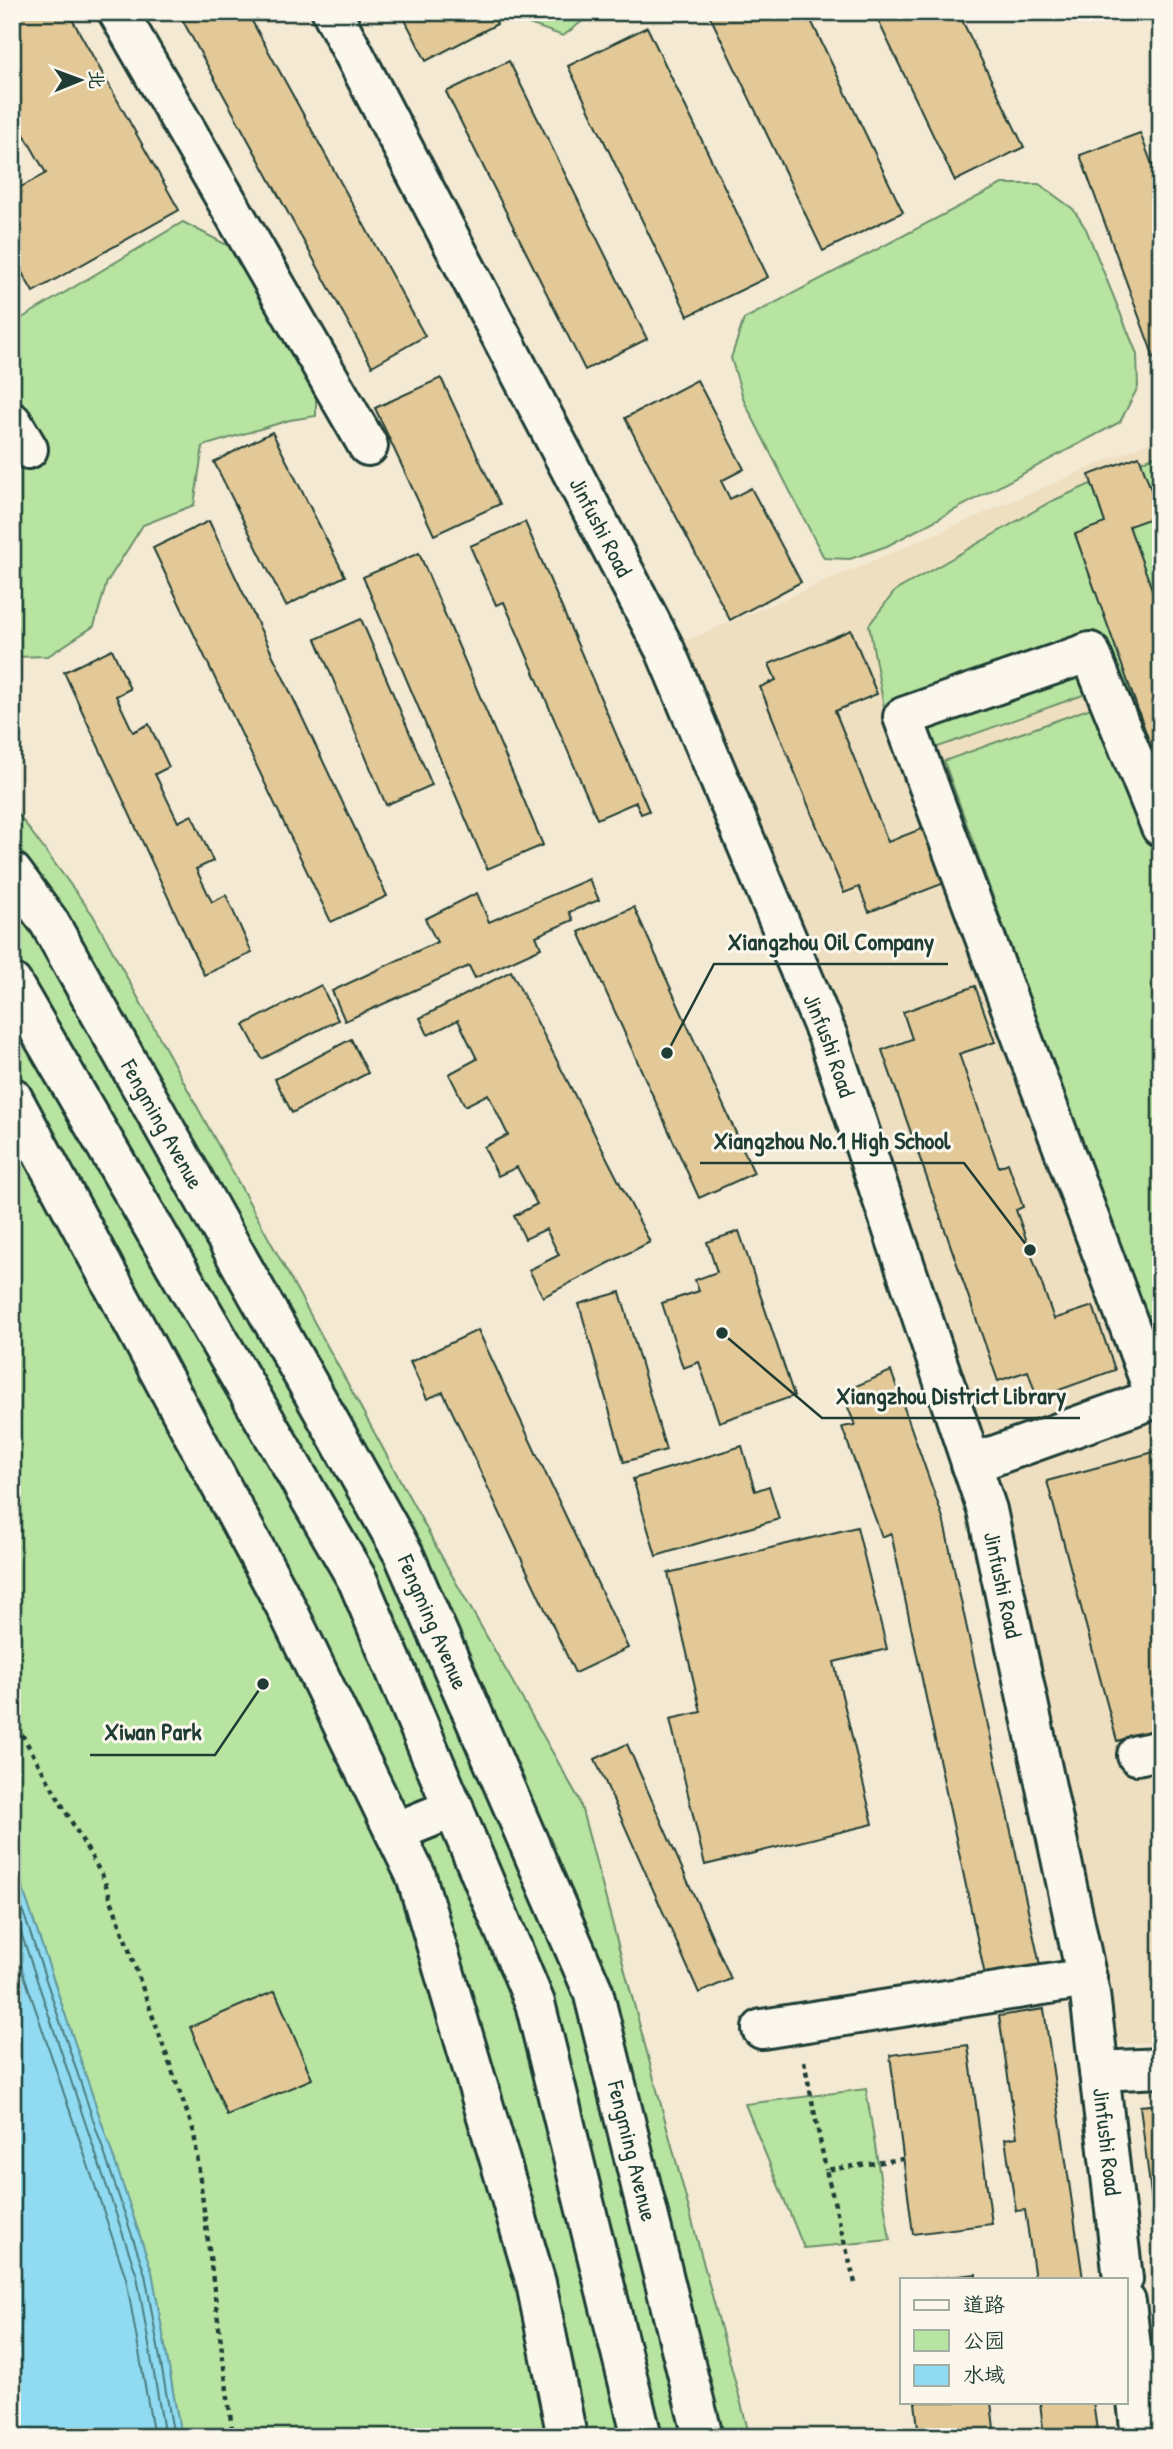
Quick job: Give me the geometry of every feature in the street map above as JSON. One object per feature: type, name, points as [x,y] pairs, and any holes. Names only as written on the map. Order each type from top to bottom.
[{"type":"street","points":[[118,12],[368,446]]},
{"type":"street","name":"Jinfushi Road","points":[[332,12],[665,650],[828,1037],[987,1510],[1087,1978],[1123,2278]]},
{"type":"street","points":[[971,1464],[1156,1398],[903,717],[1090,652],[1161,827]]},
{"type":"street","name":"Fengming Avenue","points":[[12,872],[49,922],[404,1555],[593,1991],[703,2437]]},
{"type":"street","points":[[12,983],[358,1581],[535,2004],[642,2437]]},
{"type":"street","points":[[12,1097],[285,1605],[416,1876],[536,2283],[567,2437]]},
{"type":"street","points":[[395,1832],[454,1808]]},
{"type":"street","points":[[779,2027],[1087,1978]]},
{"type":"street","points":[[1099,2071],[1161,2068]]},
{"type":"street","points":[[1128,2320],[1141,2437]]},
{"type":"path","points":[[12,1717],[103,1877],[194,2132],[233,2437]]},
{"type":"path","points":[[779,2027],[826,2169],[855,2283]]},
{"type":"path","points":[[826,2169],[904,2159]]},
{"type":"shaded area","points":[[1161,437],[1161,2042],[1096,2046],[987,1510],[665,650]]},
{"type":"green space","points":[[523,12],[593,13],[563,36],[529,24]]},
{"type":"green space","points":[[1002,184],[1039,184],[1073,209],[1086,229],[1137,354],[1138,387],[1120,422],[887,546],[850,559],[824,558],[744,401],[731,358],[744,319]]},
{"type":"green space","points":[[183,222],[242,253],[316,377],[316,416],[290,420],[203,446],[194,505],[143,525],[107,582],[94,626],[48,656],[14,657],[12,324]]},
{"type":"green space","points":[[1161,453],[1161,795],[1094,691],[930,750],[886,718],[869,625],[895,591],[1050,502]]},
{"type":"green space","points":[[1102,704],[1161,867],[1161,1329],[1150,1333],[944,761]]},
{"type":"green space","points":[[12,806],[93,915],[449,1570],[579,1799],[750,2437],[181,2437],[152,2272],[12,1857]]},
{"type":"green space","points":[[866,2089],[890,2240],[804,2248],[745,2104]]},
{"type":"water","points":[[12,1857],[152,2272],[181,2437],[12,2437]]},
{"type":"building","points":[[12,12],[68,12],[179,210],[33,292],[12,255],[12,192],[46,173],[12,113]]},
{"type":"building","points":[[178,12],[247,12],[425,336],[372,366]]},
{"type":"building","points":[[401,12],[491,12],[497,24],[426,61]]},
{"type":"building","points":[[708,12],[807,12],[903,212],[823,251]]},
{"type":"building","points":[[874,12],[958,12],[1024,147],[955,181]]},
{"type":"building","points":[[647,27],[768,277],[688,316],[568,66]]},
{"type":"building","points":[[509,61],[647,339],[585,370],[446,92]]},
{"type":"building","points":[[1140,133],[1161,188],[1161,377],[1080,155]]},
{"type":"building","points":[[441,378],[500,504],[434,535],[375,408]]},
{"type":"building","points":[[697,380],[744,469],[721,481],[730,499],[751,488],[801,582],[730,620],[625,418]]},
{"type":"building","points":[[272,432],[345,576],[286,606],[214,462]]},
{"type":"building","points":[[1139,456],[1160,515],[1129,526],[1161,614],[1161,749],[1153,752],[1075,534],[1105,523],[1089,475]]},
{"type":"building","points":[[209,521],[387,896],[331,922],[153,548]]},
{"type":"building","points":[[525,522],[649,811],[641,814],[636,802],[597,819],[504,602],[496,605],[470,546]]},
{"type":"building","points":[[419,553],[543,845],[487,869],[363,577]]},
{"type":"building","points":[[361,619],[432,785],[386,805],[316,639]]},
{"type":"building","points":[[851,630],[877,694],[835,711],[888,842],[926,827],[947,882],[869,912],[859,887],[844,893],[760,687],[776,680],[769,664]]},
{"type":"building","points":[[112,649],[130,689],[116,696],[133,732],[149,724],[169,767],[155,774],[178,822],[192,815],[213,861],[196,869],[212,902],[226,895],[252,953],[204,975],[64,672]]},
{"type":"building","points":[[589,879],[599,900],[569,912],[573,920],[536,936],[541,948],[475,978],[469,966],[345,1021],[332,991],[437,942],[425,919],[477,893],[489,922]]},
{"type":"building","points":[[634,907],[754,1173],[699,1198],[579,932]]},
{"type":"building","points":[[511,971],[650,1242],[543,1297],[529,1270],[559,1255],[546,1229],[525,1239],[514,1216],[537,1204],[517,1167],[498,1176],[484,1147],[508,1135],[488,1094],[465,1106],[449,1074],[477,1059],[458,1020],[428,1035],[420,1018]]},
{"type":"building","points":[[321,985],[338,1020],[262,1059],[244,1025]]},
{"type":"building","points":[[975,986],[995,1042],[959,1054],[999,1167],[1008,1163],[1023,1207],[1016,1210],[1054,1319],[1093,1306],[1115,1370],[1037,1398],[1028,1371],[998,1381],[882,1050],[912,1039],[903,1012]]},
{"type":"building","points":[[351,1039],[368,1073],[292,1113],[275,1079]]},
{"type":"building","points":[[739,1231],[794,1396],[719,1422],[699,1362],[683,1368],[662,1303],[699,1291],[695,1280],[717,1272],[707,1242]]},
{"type":"building","points":[[620,1292],[666,1450],[624,1462],[579,1304]]},
{"type":"building","points":[[478,1330],[628,1648],[575,1673],[443,1392],[427,1399],[410,1362]]},
{"type":"building","points":[[891,1371],[943,1518],[1040,1965],[986,1980],[891,1533],[882,1537],[842,1427],[855,1425],[842,1392]]},
{"type":"building","points":[[742,1446],[755,1491],[769,1486],[779,1519],[656,1556],[633,1479]]},
{"type":"building","points":[[1161,1450],[1161,1729],[1117,1741],[1047,1481]]},
{"type":"building","points":[[857,1527],[887,1649],[834,1662],[873,1824],[705,1865],[670,1719],[701,1712],[668,1573]]},
{"type":"building","points":[[627,1744],[731,1979],[699,1993],[595,1759]]},
{"type":"building","points":[[275,1991],[312,2079],[227,2115],[190,2027]]},
{"type":"building","points":[[1044,2009],[1083,2278],[1035,2278],[1025,2210],[1016,2211],[1005,2139],[1017,2137],[999,2016]]},
{"type":"building","points":[[968,2045],[992,2224],[913,2234],[890,2055]]},
{"type":"building","points":[[1161,2104],[1161,2275],[1140,2106]]},
{"type":"building","points":[[976,2274],[976,2278],[937,2278]]},
{"type":"building","points":[[915,2404],[991,2404],[995,2437],[919,2437]]},
{"type":"building","points":[[1040,2404],[1093,2404],[1098,2437],[1044,2437]]},
{"type":"place","name":"Xiangzhou Oil Company","points":[[667,1053]]},
{"type":"place","name":"Xiangzhou No.1 High School","points":[[1030,1250]]},
{"type":"place","name":"Xiangzhou District Library","points":[[722,1333]]},
{"type":"place","name":"Xiwan Park","points":[[263,1684]]}]
